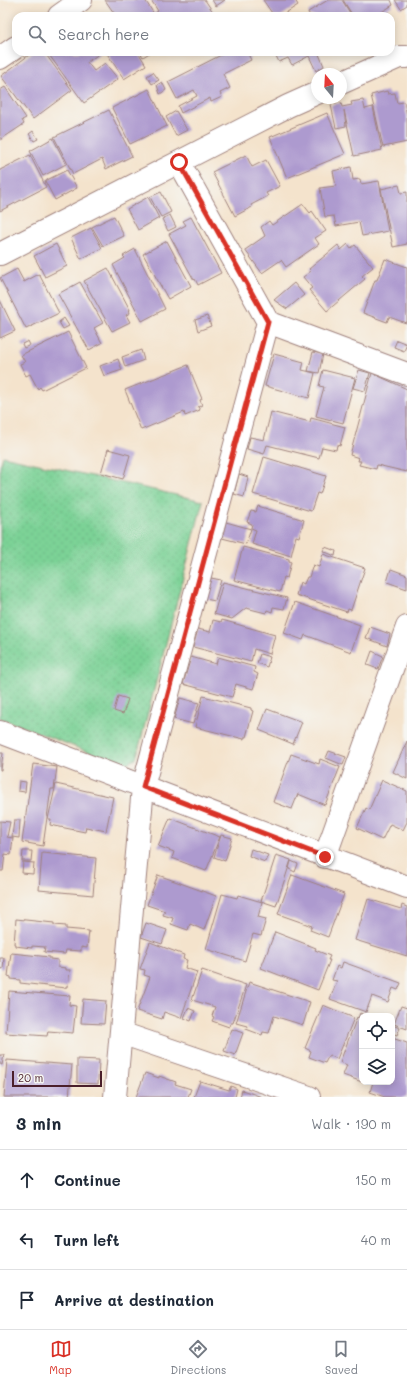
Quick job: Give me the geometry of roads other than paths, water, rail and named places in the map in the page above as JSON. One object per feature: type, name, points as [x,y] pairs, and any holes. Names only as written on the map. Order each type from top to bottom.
[{"type":"street","points":[[56,10],[81,0]]},
{"type":"street","points":[[0,58],[12,50]]},
{"type":"street","points":[[347,80],[399,57],[407,57]]},
{"type":"street","points":[[0,254],[288,106],[311,96]]},
{"type":"street","points":[[179,162],[268,322],[407,374]]},
{"type":"street","points":[[115,1097],[143,787],[268,322]]},
{"type":"street","points":[[325,857],[407,627]]},
{"type":"street","points":[[0,732],[407,887]]},
{"type":"street","points":[[121,1033],[310,1097]]}]
